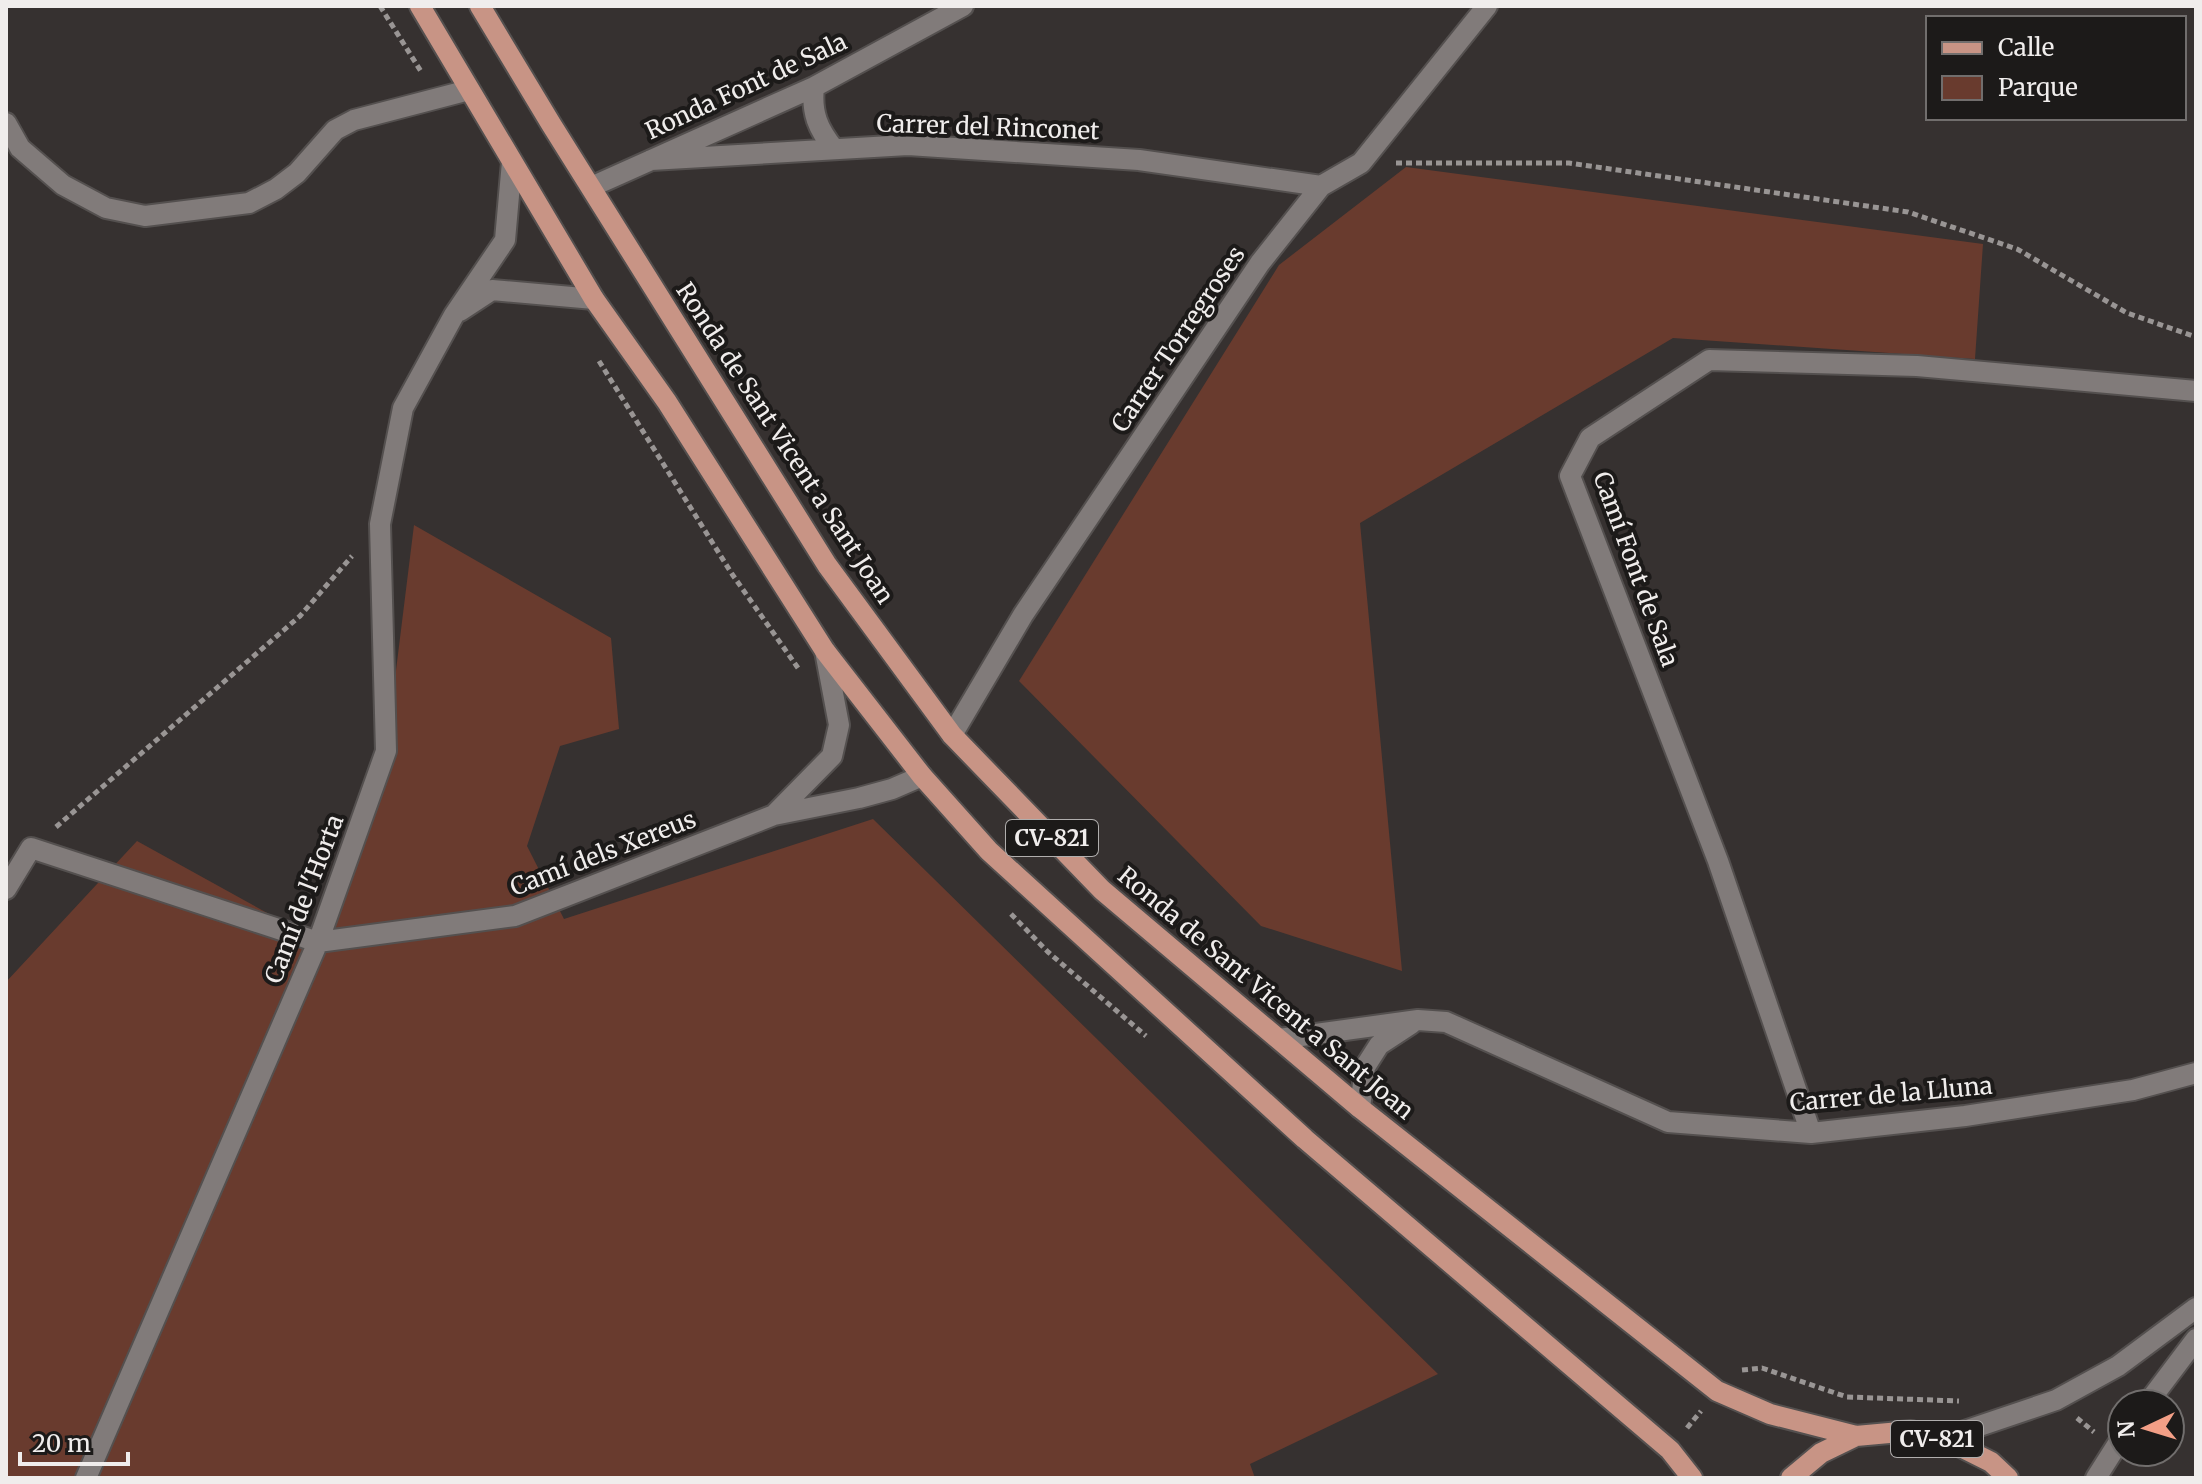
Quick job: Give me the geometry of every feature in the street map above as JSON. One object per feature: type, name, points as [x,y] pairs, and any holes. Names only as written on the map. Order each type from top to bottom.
[{"type":"main road","name":"CV-821","points":[[420,6],[594,299],[667,402],[825,651],[922,776],[989,851],[1305,1139],[1670,1450],[1692,1478]]},
{"type":"main road","name":"Ronda de Sant Vicent a Sant Joan","points":[[480,6],[827,565],[952,735],[1102,890],[1360,1108],[1717,1391],[1770,1414],[1856,1436]]},
{"type":"main road","name":"CV-821","points":[[1791,1478],[1821,1453],[1856,1436],[1911,1431],[1961,1447],[1991,1462],[2008,1478]]},
{"type":"street","name":"Ronda Font de Sala","points":[[591,187],[814,87],[963,6]]},
{"type":"street","name":"Carrer Torregroses","points":[[952,735],[1023,615],[1260,263],[1321,186],[1361,163],[1487,6]]},
{"type":"street","points":[[814,87],[814,117],[834,149]]},
{"type":"street","points":[[6,123],[20,148],[63,185],[106,208],[145,216],[249,203],[276,189],[297,173],[335,130],[344,125],[469,90]]},
{"type":"street","name":"Carrer del Rinconet","points":[[651,160],[908,145],[1139,160],[1321,186]]},
{"type":"street","name":"Camí de l'Horta","points":[[86,1478],[318,942],[386,751],[380,524],[403,408],[454,315],[505,240],[512,162]]},
{"type":"street","points":[[454,315],[492,290],[594,299]]},
{"type":"street","name":"Camí Font de Sala","points":[[1811,1133],[1718,861],[1570,476],[1590,438],[1709,360],[1917,366],[2196,391]]},
{"type":"street","points":[[774,815],[832,756],[839,725],[825,651]]},
{"type":"street","points":[[774,815],[859,798],[922,776]]},
{"type":"street","name":"Camí dels Xereus","points":[[31,848],[318,942],[515,916],[774,815]]},
{"type":"street","points":[[6,889],[31,848]]},
{"type":"street","points":[[1360,1108],[1365,1067],[1379,1045],[1418,1020]]},
{"type":"street","name":"Carrer de la Lluna","points":[[1279,1039],[1418,1020],[1446,1022],[1668,1122],[1811,1133],[1965,1116],[2133,1090],[2196,1073]]},
{"type":"street","points":[[1938,1440],[2056,1400],[2118,1366],[2196,1308]]},
{"type":"street","points":[[2159,1388],[2196,1339]]},
{"type":"path","points":[[1361,163],[1569,163],[1908,212],[2017,249],[2127,313],[2196,337]]},
{"type":"path","points":[[31,848],[300,616],[380,524]]},
{"type":"path","points":[[1670,1450],[1717,1391],[1742,1370],[1762,1368],[1847,1397],[1960,1401]]},
{"type":"path","points":[[2056,1400],[2106,1435]]},
{"type":"green space","points":[[1406,167],[1983,244],[1975,359],[1673,338],[1360,523],[1402,971],[1261,926],[1019,681],[1279,265]]},
{"type":"green space","points":[[414,525],[611,638],[619,729],[560,746],[527,846],[564,919],[873,819],[1438,1374],[1250,1464],[1255,1478],[6,1478],[6,982],[137,841],[318,941],[386,751]]}]
